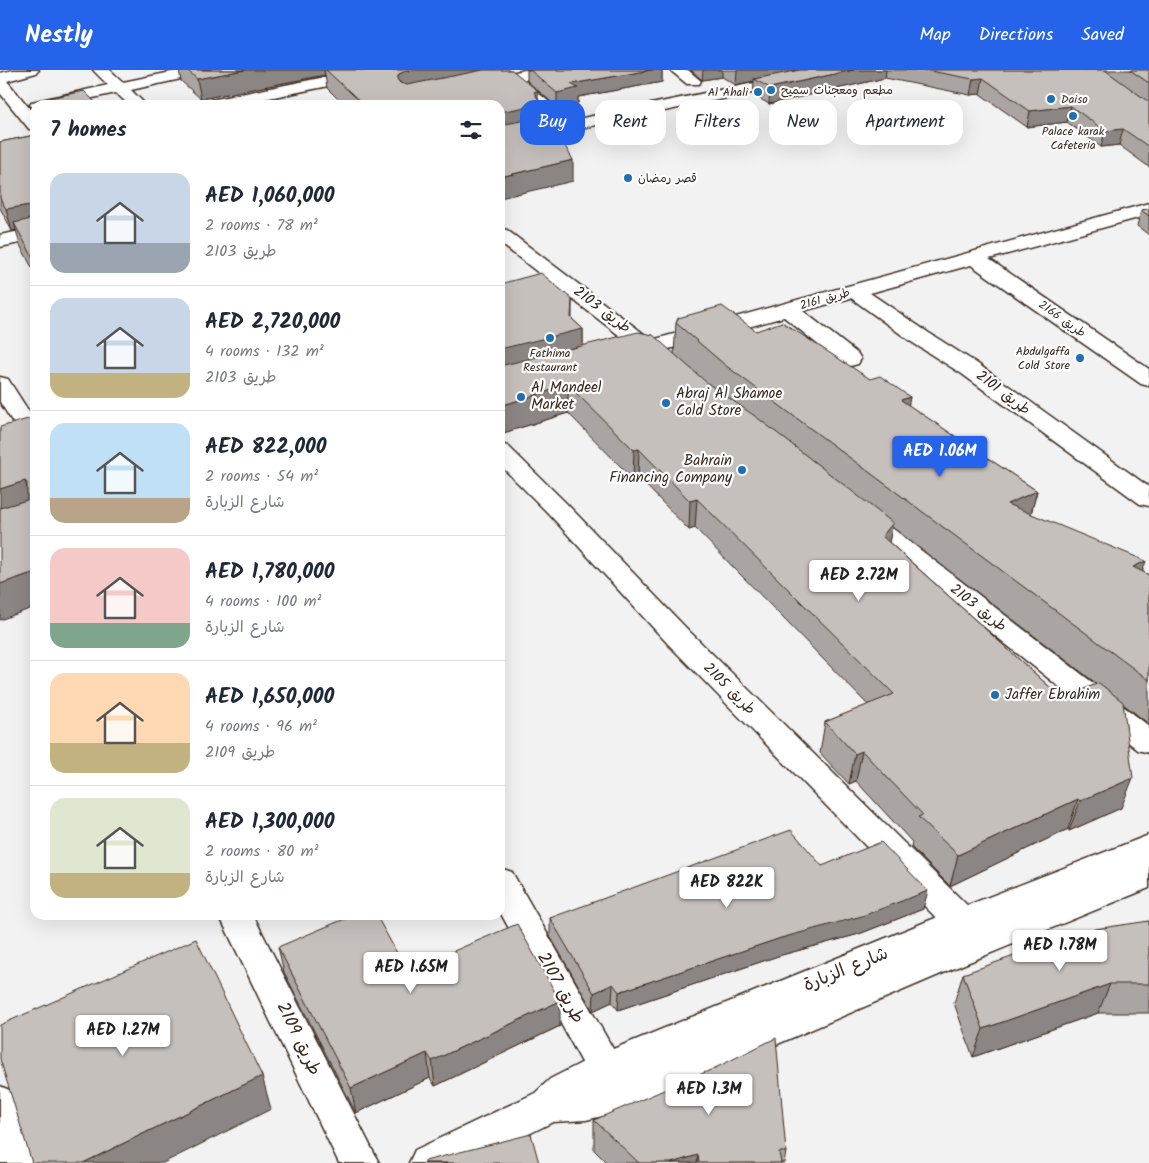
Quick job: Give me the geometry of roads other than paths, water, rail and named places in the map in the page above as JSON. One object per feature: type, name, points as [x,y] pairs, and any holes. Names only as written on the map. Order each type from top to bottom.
[{"type":"street","points":[[0,78],[32,70]]},
{"type":"street","points":[[101,70],[133,100]]},
{"type":"street","points":[[63,100],[203,70]]},
{"type":"street","points":[[464,87],[507,74],[549,70]]},
{"type":"street","points":[[678,70],[693,81]]},
{"type":"street","points":[[585,119],[795,70]]},
{"type":"street","points":[[585,119],[839,70]]},
{"type":"street","points":[[238,100],[381,73]]},
{"type":"street","points":[[507,74],[537,100]]},
{"type":"street","points":[[0,83],[25,108]]},
{"type":"street","points":[[505,131],[520,129]]},
{"type":"street","points":[[505,139],[520,135]]},
{"type":"street","name":"طريق 2161","points":[[622,355],[1149,209]]},
{"type":"street","points":[[0,231],[30,225]]},
{"type":"street","points":[[0,241],[30,235]]},
{"type":"street","name":"طريق 2103","points":[[505,238],[651,347],[679,372]]},
{"type":"street","name":"طريق 2166","points":[[974,258],[1149,379]]},
{"type":"street","name":"طريق 2101","points":[[854,291],[920,338],[970,369],[1149,500]]},
{"type":"street","points":[[788,310],[850,359]]},
{"type":"street","points":[[0,384],[30,432]]},
{"type":"street","name":"طريق 2105","points":[[505,456],[557,508],[678,637],[972,932]]},
{"type":"street","name":"طريق 2103","points":[[840,501],[1149,742]]},
{"type":"street","name":"شارع الزبارة","points":[[429,1163],[549,1105],[586,1103],[612,1082],[811,1012],[972,932],[1149,848]]},
{"type":"street","name":"شارع الزبارة","points":[[972,932],[1149,874]]},
{"type":"street","name":"طريق 2107","points":[[505,889],[612,1082]]},
{"type":"street","name":"طريق 2109","points":[[238,920],[359,1163]]},
{"type":"street","points":[[0,1104],[17,1163]]},
{"type":"place","name":"مطعم ومعجنات سميح","points":[[771,90]]},
{"type":"place","name":"Al Ahali","points":[[758,92]]},
{"type":"place","name":"Daiso","points":[[1051,99]]},
{"type":"place","name":"Palace karak Cafeteria","points":[[1073,116]]},
{"type":"place","name":"قصر رمضان","points":[[628,178]]},
{"type":"place","name":"Fathima Restaurant","points":[[550,338]]},
{"type":"place","name":"Abdulgaffa Cold Store","points":[[1080,358]]},
{"type":"place","name":"Al Mandeel Market","points":[[521,397]]},
{"type":"place","name":"Abraj Al Shamoe Cold Store","points":[[666,403]]},
{"type":"place","name":"Bahrain Financing Company","points":[[742,470]]},
{"type":"place","name":"Jaffer Ebrahim","points":[[995,695]]}]
